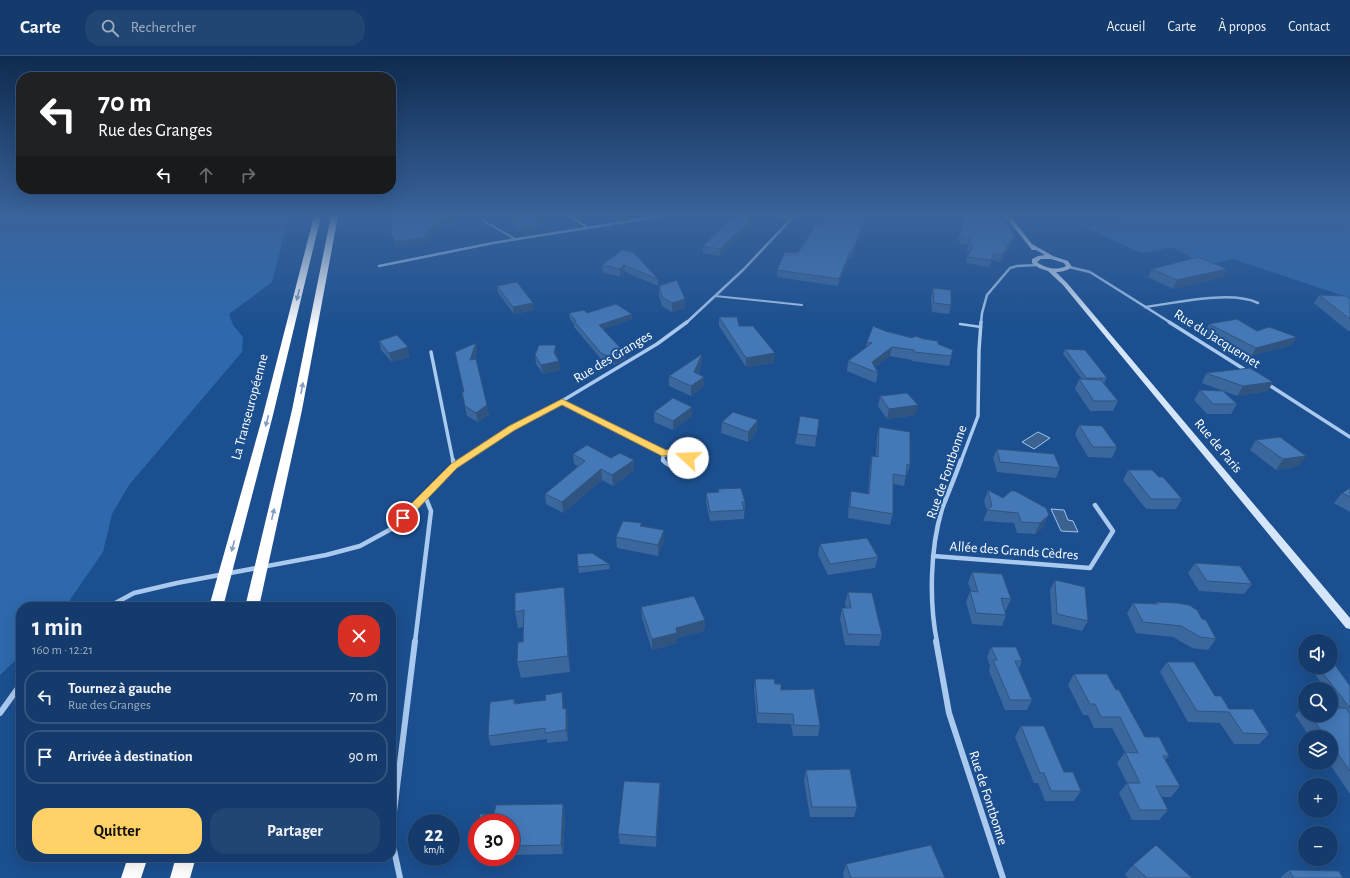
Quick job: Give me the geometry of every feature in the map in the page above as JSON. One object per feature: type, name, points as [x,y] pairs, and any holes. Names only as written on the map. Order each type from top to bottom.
[{"type":"highway","name":"La Transeuropéenne","points":[[217,602],[268,416],[308,254]]},
{"type":"highway","points":[[253,602],[297,410],[327,254]]},
{"type":"highway","points":[[131,878],[136,862]]},
{"type":"highway","points":[[180,878],[185,862]]},
{"type":"main road","points":[[1047,254],[1051,257]]},
{"type":"main road","points":[[1038,257],[1051,257],[1063,260],[1069,267],[1063,270],[1049,269],[1037,265],[1034,262],[1034,260],[1038,257]]},
{"type":"main road","name":"Rue de Paris","points":[[1049,269],[1065,284],[1350,625]]},
{"type":"main road","points":[[1063,270],[1065,284]]},
{"type":"street","points":[[378,266],[437,254]]},
{"type":"street","name":"Rue des Granges","points":[[117,602],[134,593],[177,583],[326,555],[360,546],[393,528],[454,466],[512,428],[562,401],[657,344],[686,323],[758,254]]},
{"type":"street","name":"Rue de Fontbonne","points":[[1003,878],[949,713],[932,622],[933,556],[942,510],[978,416],[982,313],[987,295],[1005,272],[1010,268],[1017,266],[1037,265]]},
{"type":"street","name":"Rue du Jacquemet","points":[[1069,267],[1090,272],[1252,374]]},
{"type":"street","points":[[1146,307],[1230,296],[1250,299],[1258,304]]},
{"type":"street","points":[[431,352],[454,466]]},
{"type":"street","name":"Rue du Jacquemet","points":[[1265,383],[1350,437]]},
{"type":"street","points":[[562,401],[666,454]]},
{"type":"street","points":[[673,451],[681,452],[686,455],[688,460],[680,466],[672,466],[663,461],[663,456],[666,454],[673,451]]},
{"type":"street","points":[[396,795],[431,511],[425,496]]},
{"type":"street","name":"Allée des Grands Cèdres","points":[[933,556],[1090,568],[1113,531],[1095,505]]},
{"type":"street","points":[[0,713],[16,691]]},
{"type":"street","points":[[396,859],[400,878]]},
{"type":"lane","points":[[715,296],[802,305]]},
{"type":"lane","points":[[960,324],[981,327]]},
{"type":"shaded area","points":[[0,254],[279,254],[272,282],[229,314],[233,325],[243,337],[242,352],[129,485],[112,514],[103,552],[68,602],[16,602],[16,660],[0,675]]},
{"type":"shaded area","points":[[1186,254],[1350,254],[1350,298],[1233,259],[1206,265]]},
{"type":"shaded area","points":[[1038,432],[1050,438],[1034,449],[1022,442]]},
{"type":"shaded area","points":[[1051,509],[1064,510],[1068,520],[1073,521],[1078,532],[1061,531]]},
{"type":"building","points":[[616,254],[635,254],[658,279],[624,265],[620,269],[602,265]]},
{"type":"building","points":[[784,254],[849,254],[839,279],[777,270]]},
{"type":"building","points":[[968,254],[994,254],[991,260],[967,257]]},
{"type":"building","points":[[1198,257],[1227,269],[1177,280],[1152,269]]},
{"type":"building","points":[[677,280],[685,299],[672,303],[662,297],[659,286]]},
{"type":"building","points":[[517,282],[533,303],[513,307],[497,286]]},
{"type":"building","points":[[933,288],[951,290],[951,305],[934,303]]},
{"type":"building","points":[[1319,295],[1346,296],[1350,299],[1350,319]]},
{"type":"building","points":[[616,304],[632,314],[599,325],[625,353],[614,359],[601,353],[569,313],[584,310],[587,313]]},
{"type":"building","points":[[719,317],[737,317],[739,326],[753,326],[775,353],[746,358]]},
{"type":"building","points":[[1237,319],[1257,331],[1269,327],[1297,337],[1256,348],[1209,324]]},
{"type":"building","points":[[873,326],[885,331],[912,338],[915,336],[938,341],[938,344],[953,350],[951,356],[914,352],[914,350],[892,347],[872,362],[878,373],[848,361],[872,343],[867,342]]},
{"type":"building","points":[[397,335],[408,347],[389,353],[379,341]]},
{"type":"building","points":[[476,343],[470,360],[476,359],[487,405],[476,413],[465,406],[462,392],[464,392],[455,352]]},
{"type":"building","points":[[539,345],[556,345],[554,353],[559,361],[541,365],[535,355]]},
{"type":"building","points":[[1065,349],[1085,350],[1107,378],[1086,378]]},
{"type":"building","points":[[702,354],[694,372],[704,377],[691,386],[669,376]]},
{"type":"building","points":[[1250,368],[1273,382],[1243,386],[1206,373]]},
{"type":"building","points":[[1079,379],[1101,380],[1118,401],[1094,401]]},
{"type":"building","points":[[1200,390],[1223,391],[1237,404],[1213,404]]},
{"type":"building","points":[[907,393],[918,405],[889,409],[880,396]]},
{"type":"building","points":[[673,398],[692,407],[673,421],[654,412]]},
{"type":"building","points":[[733,412],[758,420],[748,432],[722,422]]},
{"type":"building","points":[[800,416],[819,419],[817,436],[797,434]]},
{"type":"building","points":[[1079,425],[1102,426],[1117,447],[1093,447]]},
{"type":"building","points":[[879,427],[910,432],[910,465],[907,464],[906,476],[893,474],[893,514],[850,507],[851,491],[869,494],[872,456],[878,457]]},
{"type":"building","points":[[1280,437],[1306,456],[1283,459],[1256,440]]},
{"type":"building","points":[[587,445],[611,458],[620,453],[634,460],[612,475],[601,469],[562,502],[545,494],[585,461],[573,454]]},
{"type":"building","points":[[997,449],[1054,454],[1060,468],[1000,462]]},
{"type":"building","points":[[1128,470],[1152,470],[1159,477],[1163,477],[1182,499],[1151,499]]},
{"type":"building","points":[[741,488],[745,502],[742,502],[744,510],[710,512],[706,493],[719,492],[718,489]]},
{"type":"building","points":[[1350,488],[1350,497],[1342,493]]},
{"type":"building","points":[[988,490],[1003,498],[1011,491],[1015,491],[1046,508],[1049,515],[1040,523],[1021,522],[1018,513],[987,510],[992,506]]},
{"type":"building","points":[[623,521],[642,523],[640,526],[664,530],[658,545],[616,537]]},
{"type":"building","points":[[867,538],[878,557],[830,564],[820,544]]},
{"type":"building","points":[[592,553],[609,564],[578,567],[577,554]]},
{"type":"building","points":[[1195,563],[1240,566],[1252,584],[1207,581]]},
{"type":"building","points":[[972,572],[1002,574],[1011,599],[1001,598],[1006,615],[976,613],[970,591],[978,592]]},
{"type":"building","points":[[1055,580],[1085,587],[1088,621],[1057,614]]},
{"type":"building","points":[[564,587],[568,656],[517,662],[518,642],[523,642],[524,610],[515,612],[515,593]]},
{"type":"building","points":[[848,592],[872,593],[882,635],[848,634],[842,608],[851,608]]},
{"type":"building","points":[[694,596],[705,620],[676,628],[677,633],[652,639],[641,607]]},
{"type":"building","points":[[1156,602],[1189,605],[1197,610],[1202,619],[1206,620],[1216,639],[1200,637],[1181,626],[1143,622],[1133,603],[1158,604]]},
{"type":"building","points":[[991,647],[1016,647],[1022,661],[1015,661],[1032,700],[1010,700],[993,660],[997,660]]},
{"type":"building","points":[[1167,662],[1194,662],[1215,696],[1221,696],[1229,709],[1253,709],[1269,734],[1243,733],[1229,712],[1197,711]]},
{"type":"building","points":[[1338,669],[1350,686],[1350,708],[1338,693],[1338,682],[1330,682],[1323,674],[1338,674]]},
{"type":"building","points":[[1074,674],[1107,674],[1116,690],[1119,690],[1145,737],[1159,737],[1169,756],[1163,756],[1180,786],[1156,786],[1168,810],[1140,810],[1127,783],[1140,783],[1125,752],[1138,753],[1120,717],[1101,717],[1095,704],[1090,704]]},
{"type":"building","points":[[755,679],[774,679],[775,684],[781,684],[781,690],[814,689],[820,726],[794,725],[793,714],[758,713]]},
{"type":"building","points":[[562,692],[563,709],[566,708],[566,730],[545,733],[545,728],[488,736],[490,702],[514,699],[514,704],[546,700],[545,695]]},
{"type":"building","points":[[1338,708],[1346,708],[1350,714],[1350,771],[1338,754],[1338,730],[1321,730],[1315,722],[1338,722]]},
{"type":"building","points":[[1021,726],[1044,726],[1064,772],[1073,772],[1081,791],[1051,791],[1044,773],[1040,773]]},
{"type":"building","points":[[850,769],[857,807],[812,807],[806,770]]},
{"type":"building","points":[[624,781],[660,783],[656,837],[618,834]]},
{"type":"building","points":[[563,804],[561,845],[520,846],[520,814],[494,814],[496,805]]},
{"type":"building","points":[[931,845],[945,878],[851,878],[846,864]]},
{"type":"building","points":[[1156,845],[1192,878],[1147,878],[1133,865]]},
{"type":"building","points":[[1289,870],[1339,871],[1343,878],[1294,878]]},
{"type":"route","points":[[403,518],[454,466],[512,428],[562,401],[666,454],[677,451],[684,453],[688,458]]}]
